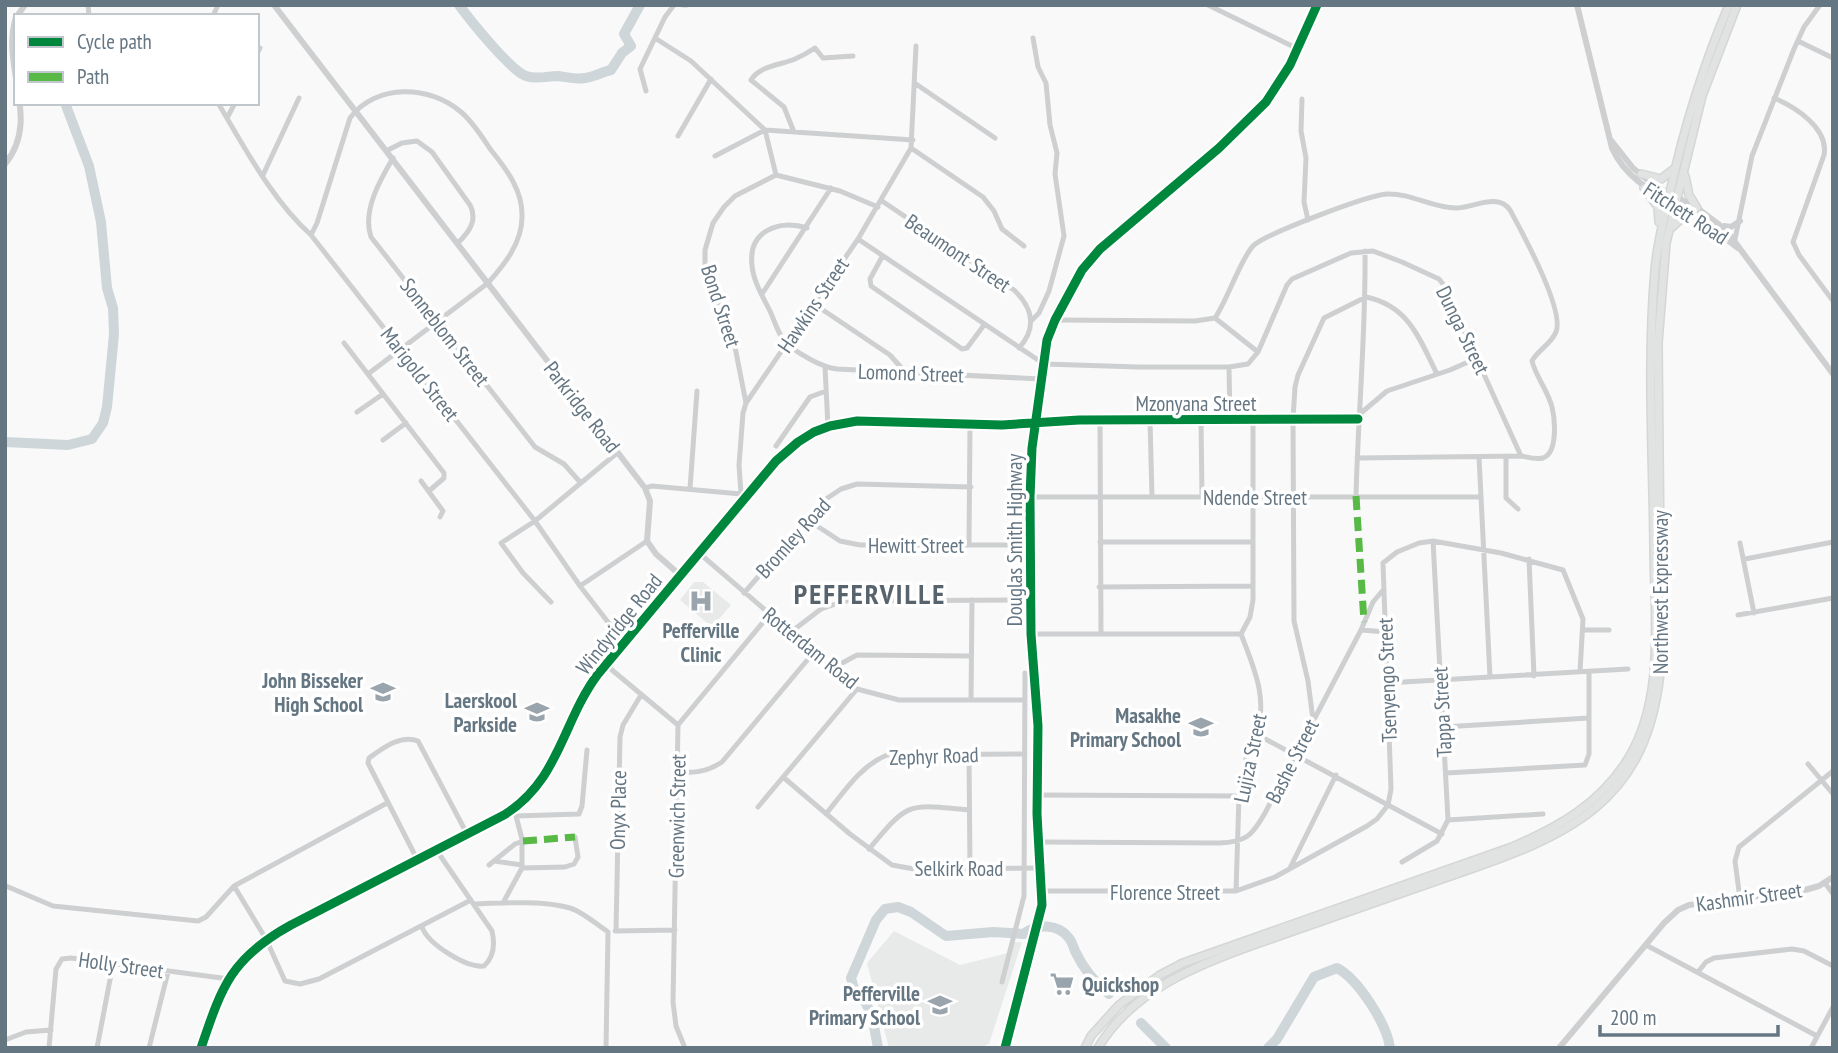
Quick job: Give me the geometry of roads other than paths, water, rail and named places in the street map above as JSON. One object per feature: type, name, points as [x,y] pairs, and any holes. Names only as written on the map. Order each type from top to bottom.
[{"type":"main road","name":"Northwest Expressway","points":[[1219,953],[1500,859],[1549,839],[1570,827],[1602,802],[1633,763],[1654,714],[1661,662],[1658,343],[1668,231],[1699,83],[1729,5]]},
{"type":"main road","name":"Northwest Expressway","points":[[1680,168],[1702,96],[1737,5]]},
{"type":"main road","points":[[1641,174],[1661,179],[1680,168],[1695,211],[1683,217],[1668,231]]},
{"type":"main road","points":[[1644,188],[1656,202],[1660,212],[1657,251]]},
{"type":"main road","name":"Northwest Expressway","points":[[1219,953],[1550,831],[1596,799],[1628,759],[1648,712],[1655,657],[1651,344],[1657,251],[1673,200]]},
{"type":"main road","points":[[1085,1048],[1091,1036],[1119,1005],[1137,990],[1160,975],[1219,953]]},
{"type":"main road","points":[[1100,1044],[1125,1014],[1153,991],[1219,953]]},
{"type":"street","name":"Parkridge Road","points":[[274,5],[645,488]]},
{"type":"street","points":[[646,91],[639,72],[674,5]]},
{"type":"street","points":[[1208,5],[1299,47]]},
{"type":"street","name":"Douglas Smith Highway","points":[[1005,1048],[1033,944],[1042,891],[1038,842],[1038,726],[1031,634],[1030,497],[1035,423],[1047,340],[1082,270],[1100,249],[1251,118],[1275,90],[1299,47],[1317,5]]},
{"type":"street","name":"Fitchett Road","points":[[1577,5],[1610,139],[1623,168],[1644,188],[1722,226],[1735,243]]},
{"type":"street","points":[[1735,243],[1752,156],[1804,27],[1820,5]]},
{"type":"street","points":[[14,20],[8,34],[6,58],[14,100]]},
{"type":"street","points":[[655,38],[691,61],[765,130],[776,174],[880,204]]},
{"type":"street","points":[[1019,348],[1028,338],[1031,321],[1039,313],[1049,291],[1064,236],[1055,174],[1057,153],[1050,125],[1045,83],[1038,68],[1033,38]]},
{"type":"street","points":[[1798,41],[1833,58]]},
{"type":"street","points":[[912,144],[916,46]]},
{"type":"street","points":[[794,132],[784,107],[751,80],[753,75],[796,59],[815,48],[823,58],[853,56]]},
{"type":"street","points":[[678,135],[711,79]]},
{"type":"street","points":[[916,84],[995,138]]},
{"type":"street","points":[[311,235],[347,124],[356,111],[384,95],[416,92],[444,100],[470,121],[504,166],[516,187],[521,201],[522,226],[501,269],[488,283],[368,374]]},
{"type":"street","points":[[263,175],[299,98]]},
{"type":"street","points":[[1774,98],[1800,110],[1824,143],[1824,155],[1793,242],[1799,256],[1833,301]]},
{"type":"street","points":[[1302,99],[1301,131],[1306,158],[1304,202],[1308,220]]},
{"type":"street","points":[[5,164],[15,147],[19,126],[15,105]]},
{"type":"street","name":"Marigold Street","points":[[219,105],[278,198],[299,225],[311,235],[534,521],[625,644]]},
{"type":"street","points":[[227,118],[234,105]]},
{"type":"street","points":[[715,156],[765,130],[912,144],[983,197],[994,211],[1002,229],[1024,246]]},
{"type":"street","name":"Fitchett Road","points":[[1610,139],[1641,174],[1673,200]]},
{"type":"street","points":[[388,150],[401,143],[417,141],[432,152],[474,214],[469,231],[458,243]]},
{"type":"street","name":"Hawkins Street","points":[[746,403],[858,239],[912,144]]},
{"type":"street","name":"Sonneblom Street","points":[[393,158],[370,210],[370,233],[535,447],[543,454],[558,460],[580,482]]},
{"type":"street","name":"Bond Street","points":[[742,497],[740,465],[746,403],[734,342],[705,268],[705,250],[713,223],[724,207],[735,196],[776,174]]},
{"type":"street","points":[[762,295],[831,188]]},
{"type":"street","points":[[1216,318],[1254,245],[1308,220],[1385,194],[1403,195],[1452,208],[1498,201],[1508,206],[1542,274],[1558,320],[1555,334],[1532,361],[1552,407],[1552,447],[1543,458],[1357,458]]},
{"type":"street","name":"Beaumont Street","points":[[880,204],[1014,290],[1028,306],[1031,321]]},
{"type":"street","name":"Fitchett Road","points":[[1695,211],[1743,251],[1833,374]]},
{"type":"street","points":[[1722,226],[1731,227],[1740,221]]},
{"type":"street","points":[[788,344],[762,295],[751,262],[761,236],[772,227],[784,223],[807,228]]},
{"type":"street","points":[[858,239],[1044,364],[1248,365],[1258,352],[1292,279],[1345,255],[1365,251],[1366,297],[1356,496]]},
{"type":"street","name":"Dunga Street","points":[[1365,251],[1385,254],[1441,281],[1521,456]]},
{"type":"street","points":[[882,257],[870,279],[871,286],[944,338],[965,349],[984,325]]},
{"type":"street","points":[[1313,720],[1308,681],[1294,627],[1293,419],[1298,375],[1321,323],[1328,314],[1366,297],[1390,304],[1400,313],[1414,329],[1437,374]]},
{"type":"street","points":[[814,304],[890,355],[905,372]]},
{"type":"street","points":[[1055,320],[1195,321],[1216,318],[1258,352]]},
{"type":"street","points":[[344,343],[443,473],[443,478],[429,491]]},
{"type":"street","name":"Lomond Street","points":[[788,344],[825,367],[843,370],[1041,379]]},
{"type":"street","points":[[1359,416],[1387,391],[1476,358]]},
{"type":"street","points":[[825,367],[828,427]]},
{"type":"street","points":[[1229,367],[1230,419]]},
{"type":"street","points":[[690,489],[697,391]]},
{"type":"street","points":[[776,446],[810,397],[826,391]]},
{"type":"street","points":[[357,412],[383,394]]},
{"type":"street","name":"Mzonyana Street","points":[[1035,423],[1359,416]]},
{"type":"street","points":[[1150,420],[1152,497]]},
{"type":"street","points":[[1031,634],[1241,634],[1250,617],[1252,586],[1253,420]]},
{"type":"street","name":"Windyridge Road","points":[[201,1048],[214,1009],[229,979],[240,963],[266,939],[467,834],[514,813],[544,778],[586,693],[606,665],[742,497],[787,451],[814,432],[857,421],[970,425],[1035,423]]},
{"type":"street","points":[[1100,421],[1101,634]]},
{"type":"street","points":[[1201,421],[1202,497]]},
{"type":"street","points":[[383,440],[405,423]]},
{"type":"street","points":[[970,425],[970,544]]},
{"type":"street","points":[[551,602],[523,573],[502,545],[504,540],[534,521],[617,453]]},
{"type":"street","points":[[1506,456],[1506,498],[1518,509]]},
{"type":"street","points":[[1479,457],[1490,677]]},
{"type":"street","points":[[421,481],[443,511],[440,517]]},
{"type":"street","name":"Bromley Road","points":[[744,593],[826,499],[849,485],[971,487]]},
{"type":"street","points":[[680,575],[652,550],[647,541],[650,501],[645,488],[652,486],[690,489],[742,497]]},
{"type":"street","name":"Ndende Street","points":[[1030,497],[1480,497]]},
{"type":"street","name":"Hewitt Street","points":[[808,520],[841,541],[860,545],[1031,545]]},
{"type":"street","points":[[580,586],[647,541]]},
{"type":"street","points":[[1433,541],[1529,559],[1563,570],[1579,606],[1584,630],[1580,672]]},
{"type":"street","name":"Tsenyengo Street","points":[[1388,805],[1391,789],[1383,568],[1389,557],[1419,543],[1433,541]]},
{"type":"street","name":"Tappa Street","points":[[1433,541],[1448,820],[1442,834]]},
{"type":"street","points":[[1100,542],[1253,542]]},
{"type":"street","points":[[1740,542],[1754,613]]},
{"type":"street","points":[[1745,559],[1833,542]]},
{"type":"street","name":"Rotterdam Road","points":[[699,553],[857,689],[870,695],[899,700],[1025,700]]},
{"type":"street","points":[[1529,559],[1534,676]]},
{"type":"street","points":[[1099,587],[1252,586]]},
{"type":"street","name":"Bashe Street","points":[[1238,842],[1249,836],[1258,824],[1362,630],[1373,602],[1384,589]]},
{"type":"street","points":[[1738,615],[1833,598]]},
{"type":"street","points":[[971,700],[972,600]]},
{"type":"street","points":[[791,632],[821,609],[844,601],[1031,600]]},
{"type":"street","name":"Greenwich Street","points":[[685,1048],[674,1017],[678,724],[769,615]]},
{"type":"street","points":[[1362,630],[1386,632]]},
{"type":"street","points":[[1584,630],[1609,630]]},
{"type":"street","name":"Lujiza Street","points":[[1236,891],[1239,796],[1248,750],[1256,734],[1261,708],[1260,691],[1241,634]]},
{"type":"street","points":[[678,772],[695,773],[722,762],[814,652]]},
{"type":"street","points":[[833,668],[857,655],[971,656]]},
{"type":"street","points":[[606,665],[678,724]]},
{"type":"street","points":[[1386,683],[1628,669]]},
{"type":"street","points":[[1446,773],[1585,765],[1589,672]]},
{"type":"street","points":[[1002,982],[1024,896],[1025,673]]},
{"type":"street","points":[[758,807],[857,689]]},
{"type":"street","name":"Onyx Place","points":[[616,931],[620,737],[623,725],[642,695]]},
{"type":"street","points":[[1443,727],[1589,718]]},
{"type":"street","points":[[1256,734],[1442,834],[1433,843],[1402,862]]},
{"type":"street","points":[[418,861],[368,763],[369,758],[401,739],[418,741],[467,834]]},
{"type":"street","points":[[503,903],[522,866],[523,841],[514,813],[579,814],[582,809],[587,750]]},
{"type":"street","name":"Zephyr Road","points":[[826,814],[861,772],[887,755],[1025,754]]},
{"type":"street","points":[[969,755],[970,869]]},
{"type":"street","points":[[1808,764],[1833,794]]},
{"type":"street","points":[[1740,899],[1735,861],[1739,847],[1833,771]]},
{"type":"street","points":[[1290,868],[1336,775]]},
{"type":"street","name":"Selkirk Road","points":[[783,777],[869,849],[892,864],[907,869],[1040,868]]},
{"type":"street","points":[[1037,795],[1239,796]]},
{"type":"street","points":[[6,886],[53,906],[202,920],[234,886],[387,803]]},
{"type":"street","name":"Florence Street","points":[[1042,891],[1236,891],[1256,885],[1367,826],[1377,819],[1388,805]]},
{"type":"street","points":[[869,849],[898,816],[912,808],[969,810]]},
{"type":"street","points":[[1448,820],[1543,814]]},
{"type":"street","points":[[523,841],[491,863],[565,867],[574,864],[578,857],[575,836]]},
{"type":"street","points":[[1038,842],[1238,842]]},
{"type":"street","points":[[422,927],[426,937],[442,949],[476,966],[484,966],[492,955],[494,938],[488,923],[437,851]]},
{"type":"street","name":"Kashmir Street","points":[[1559,1048],[1678,910],[1689,905],[1805,890],[1833,877]]},
{"type":"street","points":[[1825,883],[1833,894]]},
{"type":"street","points":[[234,886],[266,939],[285,981],[300,984],[318,979],[472,902],[566,907],[608,932],[675,930]]},
{"type":"street","points":[[606,1048],[608,932]]},
{"type":"street","points":[[1646,945],[1817,1036]]},
{"type":"street","points":[[1698,972],[1706,962],[1714,958],[1792,949],[1804,951],[1833,966]]},
{"type":"street","name":"Holly Street","points":[[49,1048],[59,961],[71,958],[229,979]]},
{"type":"street","points":[[97,1048],[113,964]]},
{"type":"street","points":[[149,1048],[168,972]]},
{"type":"street","points":[[1811,1048],[1833,1007]]},
{"type":"street","points":[[5,1041],[26,1032],[51,1030]]},
{"type":"waterway","points":[[459,5],[491,44],[519,72],[534,78],[558,76],[578,79],[611,70],[622,53],[631,46],[624,34],[640,5]]},
{"type":"waterway","points":[[5,442],[68,445],[92,439],[103,423],[107,407],[114,334],[113,308],[107,288],[101,222],[89,166],[66,105]]},
{"type":"waterway","points":[[878,1048],[872,1015],[864,1000],[855,992],[851,978],[876,920],[885,909],[898,907],[911,912],[946,936],[993,932],[1024,934],[1035,928],[1053,927],[1070,940],[1090,975],[1109,994]]},
{"type":"waterway","points":[[1268,1048],[1277,1039],[1314,977],[1337,968],[1354,982],[1370,1003],[1388,1038],[1390,1048]]},
{"type":"waterway","points":[[1141,1023],[1166,1048]]},
{"type":"place","name":"Pefferville Clinic","points":[[701,601]]},
{"type":"place","name":"John Bisseker High School","points":[[383,692]]},
{"type":"place","name":"Laerskool Parkside","points":[[537,712]]},
{"type":"place","name":"Masakhe Primary School","points":[[1201,727]]},
{"type":"place","name":"Quickshop","points":[[1062,984]]},
{"type":"place","name":"Pefferville Primary School","points":[[940,1005]]},
{"type":"district","name":"PEFFERVILLE","points":[[870,593]]}]
